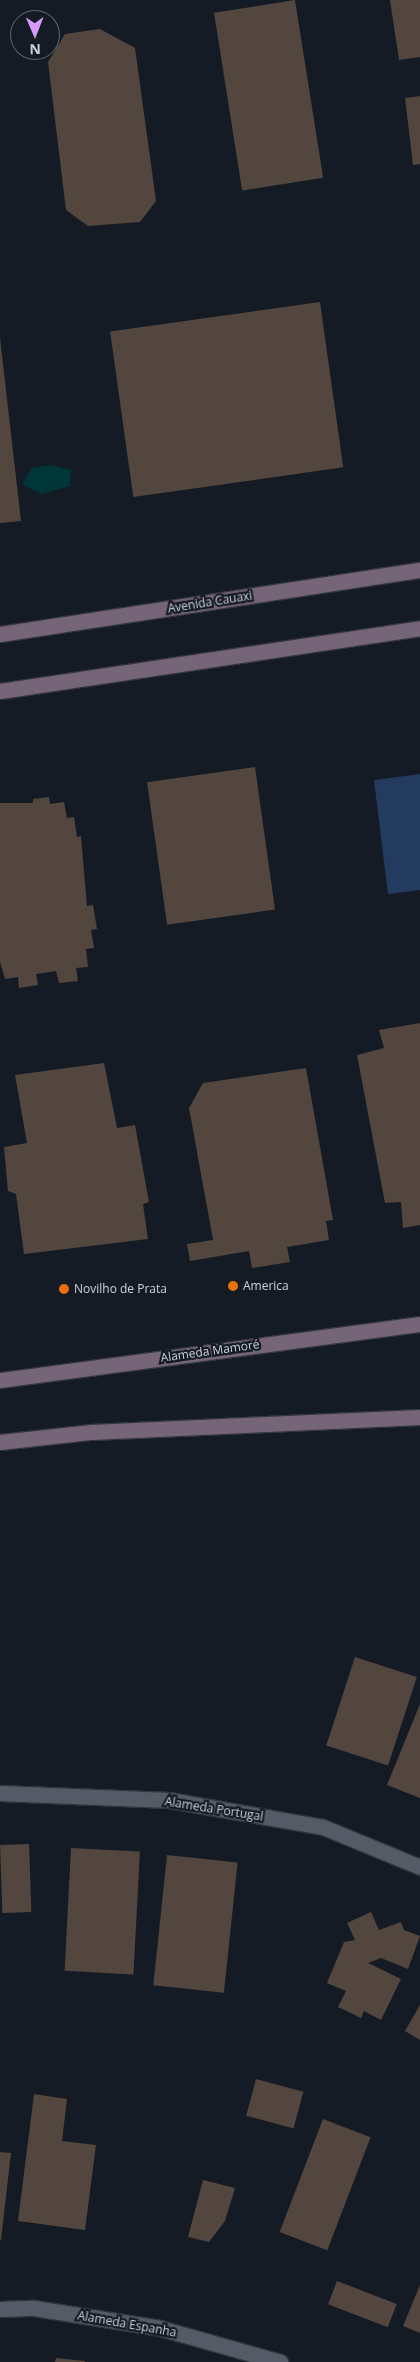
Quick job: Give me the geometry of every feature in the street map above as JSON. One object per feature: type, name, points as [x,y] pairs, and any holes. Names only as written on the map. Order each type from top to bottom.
[{"type":"street","name":"Avenida Cauaxi","points":[[0,634],[420,570]]},
{"type":"street","points":[[0,691],[420,628]]},
{"type":"street","name":"Alameda Mamoré","points":[[0,1380],[420,1324]]},
{"type":"street","points":[[0,1442],[90,1432],[420,1417]]},
{"type":"street","name":"Alameda Portugal","points":[[0,1793],[169,1800],[313,1825],[420,1867]]},
{"type":"street","name":"Alameda Espanha","points":[[0,2309],[34,2308],[160,2328],[280,2362]]},
{"type":"shaded area","points":[[51,465],[71,470],[70,486],[41,494],[22,484],[32,468]]},
{"type":"shaded area","points":[[420,774],[420,890],[388,894],[374,780]]},
{"type":"building","points":[[295,0],[323,178],[242,191],[214,13]]},
{"type":"building","points":[[390,0],[420,0],[420,57],[399,60]]},
{"type":"building","points":[[100,29],[135,48],[156,201],[140,222],[88,226],[66,210],[48,62],[49,60],[60,60],[60,42],[65,34]]},
{"type":"building","points":[[420,96],[420,164],[413,165],[405,98]]},
{"type":"building","points":[[320,302],[343,467],[133,497],[110,332]]},
{"type":"building","points":[[0,338],[21,521],[0,523]]},
{"type":"building","points":[[255,767],[275,910],[167,925],[147,782]]},
{"type":"building","points":[[49,797],[50,804],[64,802],[67,818],[74,817],[77,837],[81,836],[87,906],[93,905],[97,929],[91,930],[94,948],[86,949],[88,967],[76,968],[78,981],[59,983],[56,971],[36,974],[38,985],[19,988],[18,977],[5,979],[0,962],[0,803],[33,803],[33,799]]},
{"type":"building","points":[[420,1023],[420,1225],[403,1228],[401,1202],[385,1203],[357,1055],[384,1048],[379,1030]]},
{"type":"building","points":[[104,1063],[117,1128],[135,1125],[149,1202],[143,1204],[148,1239],[24,1254],[16,1194],[8,1191],[4,1147],[27,1143],[15,1075]]},
{"type":"building","points":[[306,1068],[333,1220],[326,1221],[329,1240],[287,1247],[290,1262],[252,1268],[249,1251],[190,1261],[187,1244],[213,1240],[189,1108],[203,1083]]},
{"type":"building","points":[[355,1657],[417,1677],[388,1766],[326,1745]]},
{"type":"building","points":[[420,1704],[420,1798],[387,1785]]},
{"type":"building","points":[[29,1844],[31,1912],[2,1913],[0,1845]]},
{"type":"building","points":[[71,1848],[140,1852],[133,1974],[65,1971]]},
{"type":"building","points":[[167,1855],[238,1862],[224,1993],[153,1985]]},
{"type":"building","points":[[371,1912],[379,1930],[401,1922],[404,1930],[420,1936],[408,1969],[381,1958],[368,1963],[401,1979],[381,2020],[364,2011],[361,2018],[338,2007],[346,1991],[327,1983],[344,1942],[355,1940],[347,1923]]},
{"type":"building","points":[[420,2005],[420,2040],[405,2031]]},
{"type":"building","points":[[256,2079],[303,2092],[293,2128],[246,2116]]},
{"type":"building","points":[[34,2094],[67,2099],[62,2141],[96,2145],[85,2230],[18,2221]]},
{"type":"building","points":[[323,2119],[371,2137],[327,2250],[280,2232]]},
{"type":"building","points":[[0,2152],[11,2153],[1,2240],[0,2240]]},
{"type":"building","points":[[203,2180],[235,2188],[225,2221],[209,2242],[188,2237]]},
{"type":"building","points":[[337,2281],[397,2304],[388,2327],[328,2304]]},
{"type":"building","points":[[420,2285],[420,2333],[403,2326]]},
{"type":"building","points":[[56,2358],[85,2361],[85,2362],[55,2362]]},
{"type":"place","name":"America","points":[[233,1286]]},
{"type":"place","name":"Novilho de Prata","points":[[64,1289]]}]
